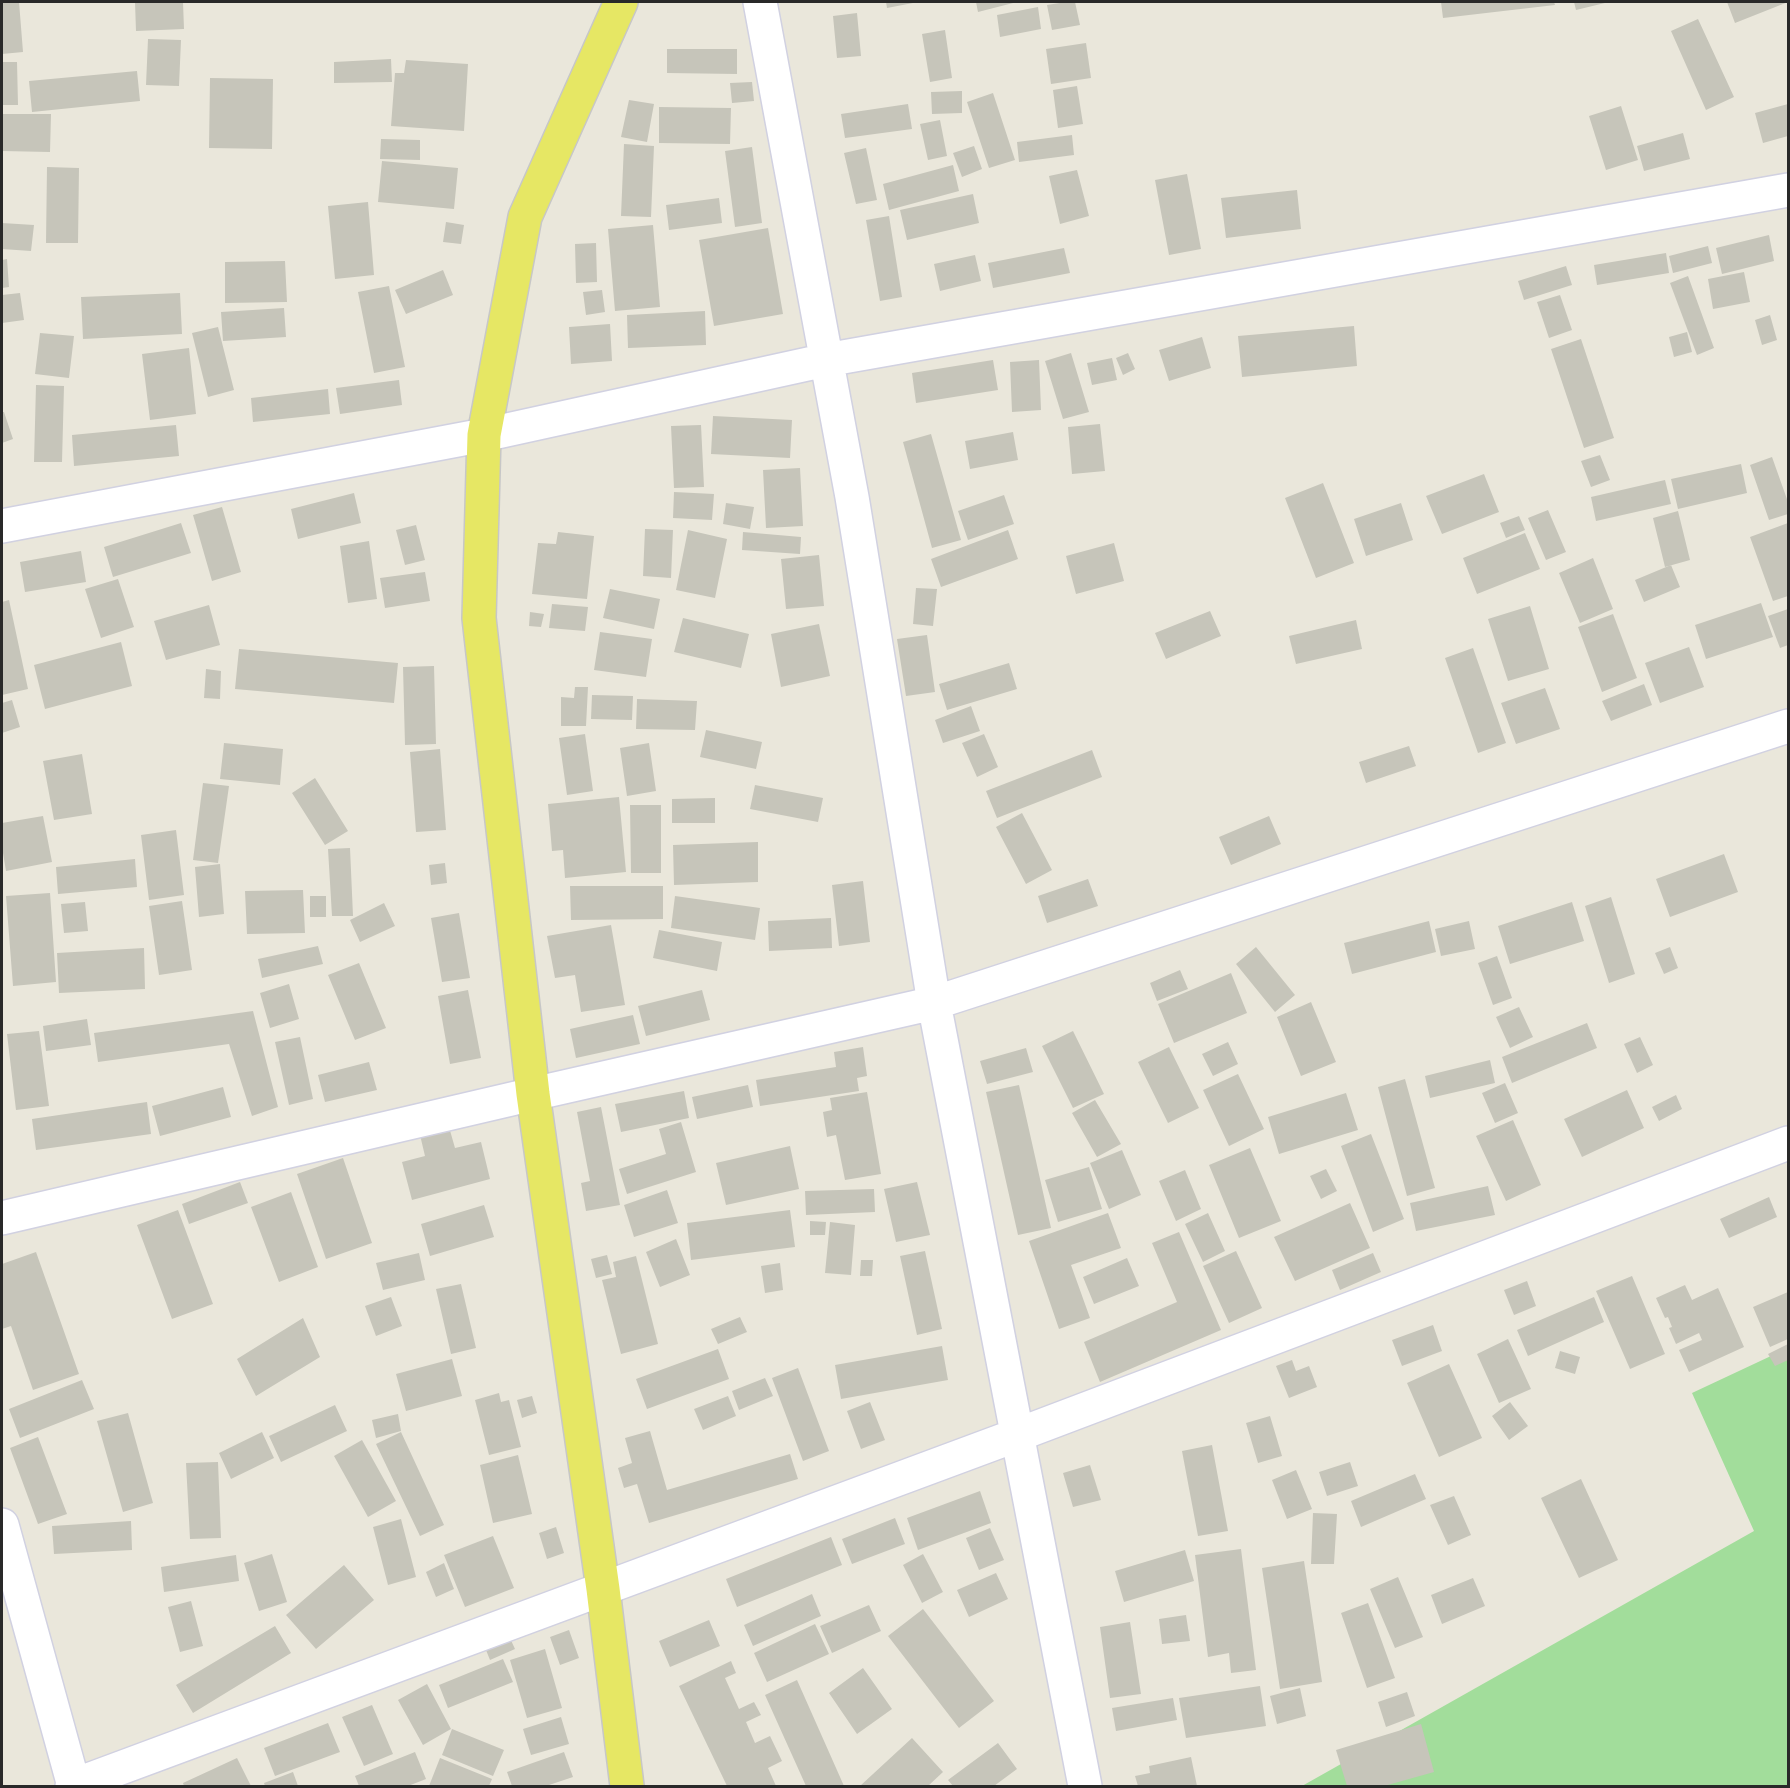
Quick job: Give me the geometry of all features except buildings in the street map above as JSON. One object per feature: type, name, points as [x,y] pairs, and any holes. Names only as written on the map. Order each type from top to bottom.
[{"type":"main road","points":[[621,2],[525,217],[484,435],[479,618],[532,1094],[603,1589],[627,1786]]},
{"type":"street","points":[[760,2],[852,497],[934,1003],[1085,1786]]},
{"type":"street","points":[[2,526],[484,435],[826,360],[1788,190]]},
{"type":"street","points":[[2,1218],[934,1003],[1788,726]]},
{"type":"street","points":[[2,1525],[73,1786],[1017,1435],[1788,1143]]},
{"type":"green space","points":[[1788,1348],[1788,1786],[1302,1786],[1754,1531],[1692,1393]]}]
